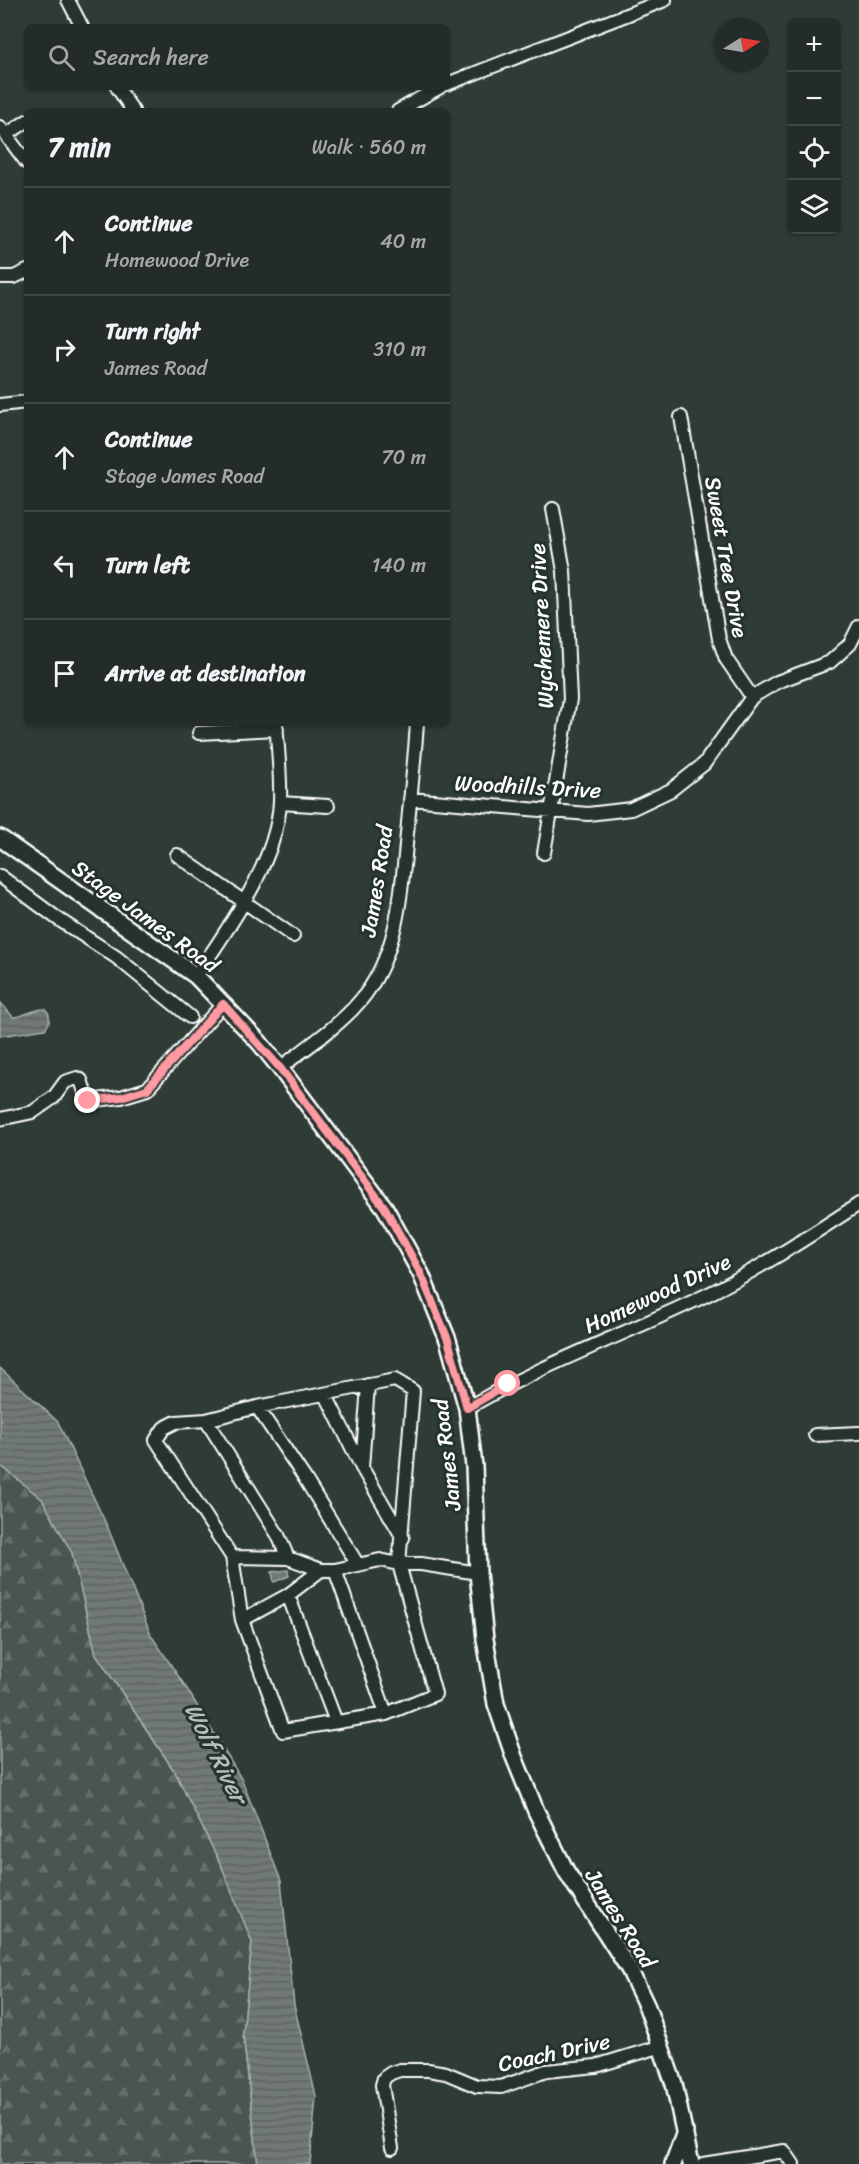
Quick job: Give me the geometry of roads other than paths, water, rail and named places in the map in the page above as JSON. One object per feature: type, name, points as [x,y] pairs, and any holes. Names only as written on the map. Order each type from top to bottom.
[{"type":"main road","name":"Stage James Road","points":[[0,838],[196,976],[280,1068]]},
{"type":"main road","name":"James Road","points":[[280,1068],[385,1208],[421,1274],[448,1340],[467,1408],[474,1466],[478,1573],[485,1639],[496,1704],[536,1811],[567,1871],[629,1969],[662,2046],[674,2084],[691,2164]]},
{"type":"main road","points":[[673,2164],[685,2132]]},
{"type":"street","points":[[68,0],[80,24]]},
{"type":"street","points":[[450,83],[665,0]]},
{"type":"street","points":[[119,90],[131,108]]},
{"type":"street","points":[[403,108],[435,90]]},
{"type":"street","points":[[24,122],[3,131],[24,159]]},
{"type":"street","points":[[0,277],[14,277],[24,272]]},
{"type":"street","points":[[0,405],[24,402]]},
{"type":"street","name":"Sweet Tree Drive","points":[[681,417],[719,639],[726,659],[752,697]]},
{"type":"street","name":"Wychemere Drive","points":[[544,853],[570,699],[564,571],[553,509]]},
{"type":"street","name":"Woodhills Drive","points":[[410,799],[588,814],[631,809],[671,790],[704,764],[752,697],[777,682],[830,662],[850,644],[859,626]]},
{"type":"street","points":[[196,976],[245,903],[272,840],[280,803],[276,726],[199,733]]},
{"type":"street","name":"James Road","points":[[280,1068],[352,1009],[371,986],[380,970],[398,908],[417,726]]},
{"type":"street","points":[[280,803],[328,806]]},
{"type":"street","points":[[177,855],[292,936]]},
{"type":"street","points":[[0,876],[58,919],[116,957],[190,1017]]},
{"type":"street","points":[[0,1119],[33,1112],[54,1097],[65,1082],[77,1078],[81,1080],[88,1101],[121,1097],[147,1089],[223,1004]]},
{"type":"street","name":"Homewood Drive","points":[[467,1408],[508,1384],[696,1301],[777,1257],[859,1204]]},
{"type":"street","points":[[395,1380],[413,1391],[403,1538],[399,1564],[435,1694],[386,1714],[283,1731],[242,1620],[232,1557],[156,1440],[164,1428],[176,1422],[206,1420],[256,1407],[368,1385],[395,1380]]},
{"type":"street","points":[[362,1468],[368,1385]]},
{"type":"street","points":[[326,1395],[362,1468],[403,1538]]},
{"type":"street","points":[[256,1407],[304,1477],[358,1565]]},
{"type":"street","points":[[206,1420],[278,1535],[288,1558]]},
{"type":"street","points":[[815,1435],[859,1433]]},
{"type":"street","points":[[232,1557],[288,1558],[321,1570],[335,1570],[380,1560],[478,1573]]},
{"type":"street","points":[[242,1620],[288,1595],[321,1570]]},
{"type":"street","points":[[335,1570],[386,1714]]},
{"type":"street","points":[[288,1595],[336,1722]]},
{"type":"street","name":"Coach Drive","points":[[392,2148],[382,2085],[384,2078],[391,2073],[400,2070],[428,2070],[446,2073],[477,2086],[501,2087],[546,2071],[596,2066],[662,2046]]},
{"type":"street","points":[[703,2164],[784,2151],[793,2164]]},
{"type":"water","points":[[0,1002],[13,1017],[46,1009],[49,1017],[48,1024],[45,1029],[0,1036]]},
{"type":"water","name":"Wolf River","points":[[0,1368],[58,1422],[108,1528],[151,1635],[242,1780],[281,1881],[294,2005],[316,2096],[310,2164],[258,2164],[243,2034],[252,1942],[222,1867],[175,1772],[96,1654],[72,1553],[42,1499],[0,1465]]},
{"type":"water","points":[[288,1570],[289,1576],[274,1582],[272,1572]]}]
